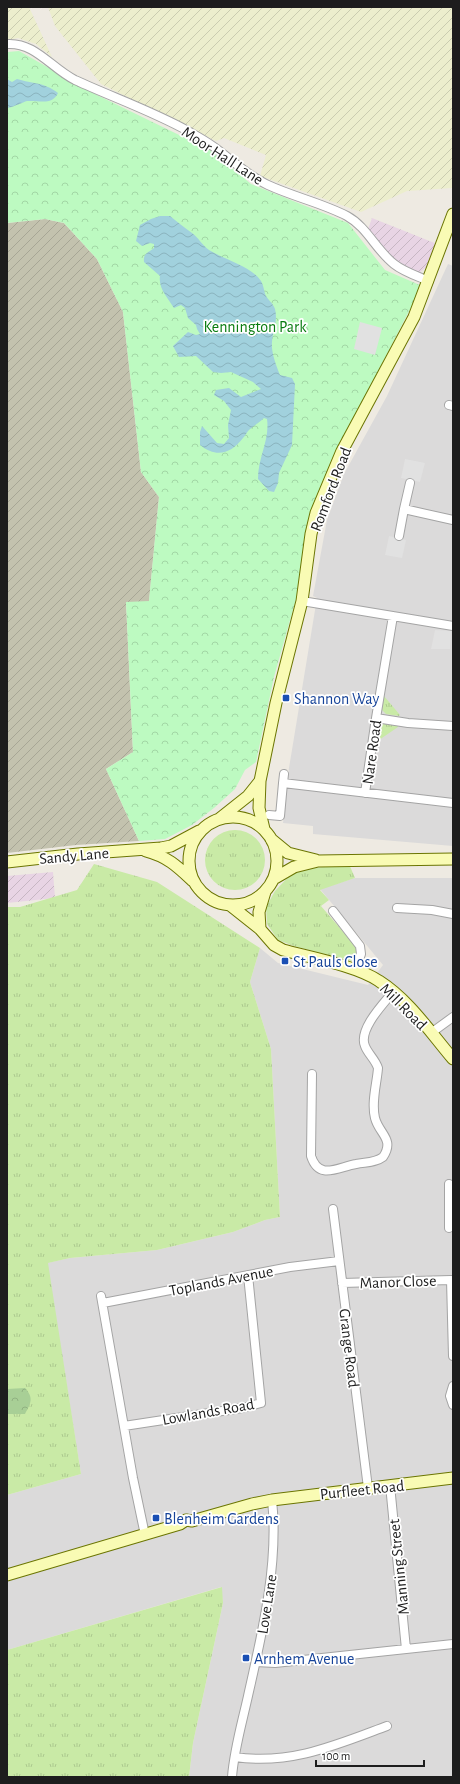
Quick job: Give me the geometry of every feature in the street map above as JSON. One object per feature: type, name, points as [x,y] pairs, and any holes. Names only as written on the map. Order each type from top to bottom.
[{"type":"street","name":"Moor Hall Lane","points":[[7,44],[23,45],[30,48],[56,69],[75,80],[187,130],[213,146],[253,177],[267,185],[332,209],[348,217],[362,229],[393,263],[409,273],[429,281]]},
{"type":"street","name":"Romford Road","points":[[264,829],[258,808],[260,781],[276,703],[302,601],[311,534],[316,513],[342,451],[403,341],[429,281],[453,214]]},
{"type":"street","points":[[399,536],[410,483]]},
{"type":"street","points":[[404,509],[453,520]]},
{"type":"street","points":[[302,601],[453,626]]},
{"type":"street","name":"Nare Road","points":[[365,793],[393,616]]},
{"type":"street","points":[[376,718],[408,723],[453,726]]},
{"type":"street","points":[[269,815],[280,816],[284,774]]},
{"type":"street","name":"Romford Road","points":[[219,819],[248,796],[260,781]]},
{"type":"street","points":[[283,783],[453,803]]},
{"type":"street","points":[[260,929],[259,912],[266,892],[275,878],[277,868],[277,857],[271,839],[264,829],[246,819],[238,817],[219,819],[201,830],[196,836],[190,854],[189,866],[193,881],[198,889],[207,897],[218,903],[231,906],[242,905],[253,901],[266,892]]},
{"type":"street","name":"Sandy Lane","points":[[7,862],[78,854],[142,850],[170,846],[201,830]]},
{"type":"street","points":[[271,839],[294,856],[318,861],[453,860]]},
{"type":"street","name":"Sandy Lane","points":[[142,850],[157,854],[173,862],[193,881]]},
{"type":"street","points":[[275,878],[294,867],[318,861]]},
{"type":"street","name":"Mill Road","points":[[231,906],[260,929],[274,945],[283,950],[356,970],[379,980],[410,1008],[453,1059]]},
{"type":"street","points":[[398,908],[432,910],[453,914]]},
{"type":"street","points":[[333,911],[360,946],[361,954],[356,970]]},
{"type":"street","points":[[312,1074],[311,1156],[317,1168],[328,1171],[334,1170],[354,1164],[372,1162],[383,1157],[388,1146],[375,1116],[378,1068],[376,1061],[365,1048],[364,1038],[368,1025],[393,992]]},
{"type":"street","points":[[431,1033],[453,1017]]},
{"type":"street","points":[[449,1184],[451,1204],[449,1228]]},
{"type":"street","name":"Grange Road","points":[[333,1209],[368,1488]]},
{"type":"street","name":"Toplands Avenue","points":[[124,1426],[102,1299],[248,1275],[290,1266],[339,1261]]},
{"type":"street","name":"Lowlands Road","points":[[124,1426],[242,1408],[261,1403],[248,1275]]},
{"type":"street","name":"Manor Close","points":[[342,1283],[451,1280],[453,1356]]},
{"type":"street","points":[[453,1386],[450,1396],[453,1405]]},
{"type":"street","points":[[7,1575],[145,1535],[124,1426]]},
{"type":"street","name":"Purfleet Road","points":[[145,1535],[180,1524],[186,1520],[192,1521],[252,1504],[272,1500],[453,1478]]},
{"type":"street","name":"Manning Street","points":[[390,1485],[406,1649]]},
{"type":"street","name":"Love Lane","points":[[232,1777],[256,1662],[273,1554],[274,1532],[272,1500]]},
{"type":"street","points":[[256,1662],[275,1664],[453,1644]]},
{"type":"street","points":[[235,1757],[269,1758],[308,1754],[330,1748],[388,1726]]},
{"type":"shaded area","points":[[7,7],[29,7],[52,57],[36,44],[18,38],[7,40]]},
{"type":"shaded area","points":[[48,7],[453,7],[452,188],[407,191],[361,212],[260,176],[266,155],[224,138],[216,141],[101,84],[55,26]]},
{"type":"shaded area","points":[[372,218],[437,244],[431,263],[419,273],[403,267],[391,259],[367,232]]},
{"type":"shaded area","points":[[45,219],[64,223],[97,259],[123,312],[141,472],[159,497],[149,602],[126,602],[133,752],[106,769],[139,841],[76,845],[7,853],[7,223]]},
{"type":"shaded area","points":[[448,264],[453,266],[453,846],[313,834],[313,826],[283,823],[289,768],[317,598],[313,596],[327,520],[344,474],[387,396]]},
{"type":"shaded area","points":[[360,322],[382,328],[375,355],[354,349]]},
{"type":"shaded area","points":[[405,459],[425,463],[420,482],[401,478]]},
{"type":"shaded area","points":[[389,536],[406,540],[402,558],[385,555]]},
{"type":"shaded area","points":[[435,630],[451,631],[450,649],[431,649]]},
{"type":"shaded area","points":[[53,872],[55,898],[7,903],[7,876]]},
{"type":"shaded area","points":[[355,878],[453,878],[453,1777],[189,1777],[193,1743],[223,1603],[221,1587],[7,1650],[7,1495],[81,1474],[47,1263],[70,1258],[157,1250],[233,1232],[265,1220],[280,1217],[271,1049],[250,982],[260,948],[278,963],[368,985],[383,965],[320,889]]},
{"type":"green space","name":"Kennington Park","points":[[19,51],[97,95],[210,150],[251,184],[348,223],[385,270],[422,286],[338,449],[312,512],[296,599],[274,677],[256,762],[245,770],[235,789],[214,808],[192,825],[165,839],[139,841],[106,769],[133,752],[126,602],[149,601],[159,497],[141,472],[123,312],[97,259],[64,223],[45,219],[7,223],[7,52]]},
{"type":"green space","points":[[384,696],[400,715],[399,716],[386,714],[382,710]]},
{"type":"green space","points":[[384,724],[398,727],[379,740],[377,739],[379,726]]},
{"type":"green space","points":[[235,830],[251,835],[256,839],[260,844],[265,860],[260,876],[256,881],[251,885],[235,890],[219,885],[214,881],[210,876],[205,860],[210,844],[214,839],[219,835]]},
{"type":"green space","points":[[94,864],[157,882],[260,948],[250,982],[271,1049],[280,1217],[265,1220],[233,1232],[157,1250],[70,1258],[48,1263],[81,1474],[7,1495],[7,907],[20,907],[77,890]]},
{"type":"green space","points":[[349,864],[355,878],[320,890],[329,900],[321,906],[357,948],[357,954],[351,961],[294,946],[278,940],[267,924],[266,907],[275,891],[293,872]]},
{"type":"green space","points":[[25,1388],[30,1395],[31,1401],[25,1414],[7,1414],[7,1389]]},
{"type":"green space","points":[[222,1587],[223,1603],[193,1743],[189,1777],[7,1777],[7,1650]]},
{"type":"water","points":[[7,79],[12,82],[17,79],[43,85],[58,93],[52,100],[49,101],[27,101],[7,108]]},
{"type":"water","points":[[160,216],[170,216],[194,235],[209,250],[251,271],[261,281],[266,296],[274,307],[276,317],[272,350],[274,358],[280,375],[292,378],[295,384],[292,445],[279,473],[278,483],[274,492],[269,491],[258,479],[267,434],[267,419],[264,418],[248,431],[233,448],[228,451],[217,453],[212,452],[200,445],[200,432],[202,426],[217,443],[224,444],[229,438],[228,425],[231,410],[224,401],[214,395],[216,390],[229,388],[241,397],[261,389],[253,382],[231,372],[213,372],[196,356],[179,357],[173,346],[188,332],[196,335],[200,334],[196,325],[188,318],[185,308],[181,305],[174,308],[160,285],[160,276],[144,262],[145,255],[154,248],[154,244],[150,243],[142,246],[136,241],[140,225]]},
{"type":"place","name":"Shannon Way","points":[[286,698]]},
{"type":"place","name":"St Pauls Close","points":[[285,961]]},
{"type":"place","name":"Blenheim Gardens","points":[[156,1518]]},
{"type":"place","name":"Arnhem Avenue","points":[[246,1658]]}]
